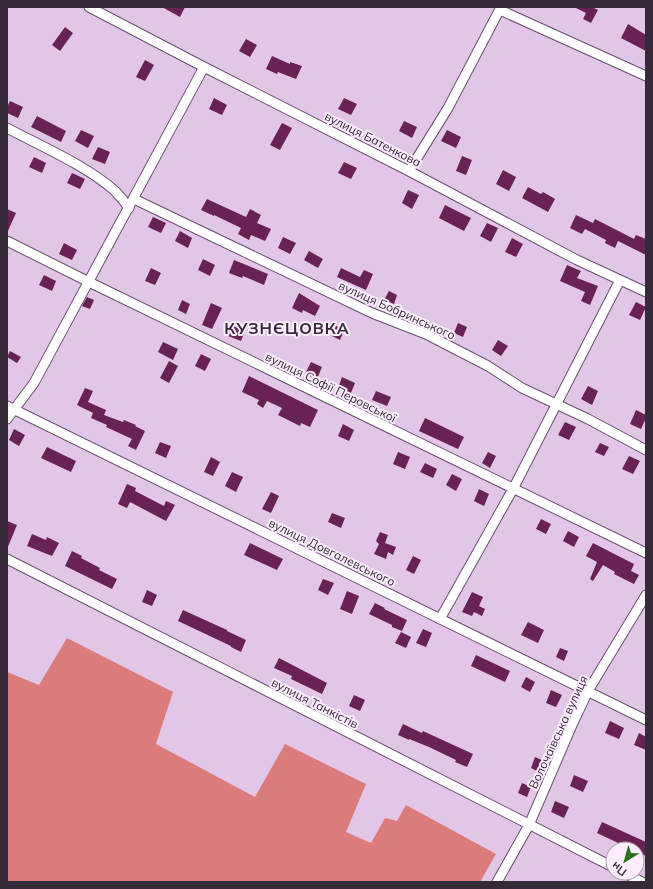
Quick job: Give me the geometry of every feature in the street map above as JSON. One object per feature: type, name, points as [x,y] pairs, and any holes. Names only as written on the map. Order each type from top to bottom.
[{"type":"street","name":"вулиця Батенкова","points":[[89,7],[409,171],[578,260],[646,292]]},
{"type":"street","points":[[409,171],[448,108],[501,8],[646,76]]},
{"type":"street","points":[[7,419],[9,408],[34,383],[204,67]]},
{"type":"street","name":"вулиця Бобринського","points":[[7,128],[51,151],[102,181],[131,204],[372,313],[426,334],[488,366],[522,388],[588,419],[646,450]]},
{"type":"street","name":"вулиця Софії Перовської","points":[[7,241],[88,282],[646,553]]},
{"type":"street","points":[[440,619],[513,489],[620,280]]},
{"type":"street","name":"вулиця Довгалевського","points":[[9,408],[646,720]]},
{"type":"street","name":"вулиця Танкістів","points":[[7,559],[605,864]]},
{"type":"street","name":"Волочаївська вулиця","points":[[497,882],[529,825],[588,691],[646,595]]},
{"type":"shaded area","points":[[67,638],[173,692],[156,744],[255,797],[285,744],[366,784],[346,832],[371,843],[385,818],[397,821],[406,805],[496,854],[480,882],[7,882],[7,672],[39,685]]},
{"type":"building","points":[[162,7],[185,7],[180,17]]},
{"type":"building","points":[[574,7],[592,7],[598,10],[591,23],[583,19],[586,13]]},
{"type":"building","points":[[628,24],[646,35],[646,51],[621,38]]},
{"type":"building","points":[[65,27],[73,33],[60,51],[52,45]]},
{"type":"building","points":[[246,39],[257,45],[250,57],[239,51]]},
{"type":"building","points":[[272,56],[290,64],[290,62],[302,66],[296,79],[278,72],[277,74],[266,69]]},
{"type":"building","points":[[145,60],[154,65],[145,81],[136,77]]},
{"type":"building","points":[[214,98],[227,105],[222,115],[209,109]]},
{"type":"building","points":[[344,98],[357,104],[351,115],[338,109]]},
{"type":"building","points":[[10,101],[23,107],[18,118],[7,113],[7,107]]},
{"type":"building","points":[[37,116],[66,131],[61,142],[31,127]]},
{"type":"building","points":[[404,121],[417,127],[412,138],[399,131]]},
{"type":"building","points":[[282,123],[292,128],[280,150],[270,145]]},
{"type":"building","points":[[81,130],[94,136],[88,148],[75,141]]},
{"type":"building","points":[[447,130],[461,137],[456,148],[441,141]]},
{"type":"building","points":[[98,147],[110,152],[105,164],[92,159]]},
{"type":"building","points":[[462,156],[472,160],[466,175],[456,171]]},
{"type":"building","points":[[34,157],[46,163],[42,173],[29,167]]},
{"type":"building","points":[[344,162],[357,168],[351,179],[338,173]]},
{"type":"building","points":[[503,170],[516,177],[509,191],[496,184]]},
{"type":"building","points":[[72,173],[85,179],[80,189],[67,183]]},
{"type":"building","points":[[528,187],[541,194],[543,192],[555,199],[548,212],[522,198]]},
{"type":"building","points":[[408,190],[419,195],[412,209],[402,203]]},
{"type":"building","points":[[207,199],[246,217],[250,209],[261,215],[257,223],[271,229],[265,241],[251,235],[249,240],[238,234],[241,228],[201,210]]},
{"type":"building","points":[[445,205],[471,218],[464,231],[439,218]]},
{"type":"building","points":[[7,209],[16,213],[7,233]]},
{"type":"building","points":[[576,215],[593,223],[595,219],[634,239],[636,235],[646,239],[646,255],[618,241],[615,248],[605,243],[606,240],[585,229],[582,234],[570,228]]},
{"type":"building","points":[[153,217],[166,223],[161,233],[148,227]]},
{"type":"building","points":[[487,223],[498,228],[491,242],[480,236]]},
{"type":"building","points":[[180,231],[192,238],[188,248],[175,241]]},
{"type":"building","points":[[283,237],[296,243],[290,254],[278,248]]},
{"type":"building","points":[[512,238],[523,244],[516,257],[505,252]]},
{"type":"building","points":[[64,243],[77,250],[72,260],[59,254]]},
{"type":"building","points":[[309,251],[323,259],[318,268],[304,260]]},
{"type":"building","points":[[203,259],[215,265],[210,276],[198,270]]},
{"type":"building","points":[[234,260],[268,274],[264,285],[243,276],[242,278],[229,273]]},
{"type":"building","points":[[567,265],[581,271],[577,278],[598,286],[590,305],[581,301],[585,292],[560,281]]},
{"type":"building","points":[[151,268],[161,273],[155,285],[145,281]]},
{"type":"building","points":[[341,268],[360,277],[364,270],[373,274],[366,290],[337,277]]},
{"type":"building","points":[[44,275],[56,281],[52,291],[39,285]]},
{"type":"building","points":[[389,291],[397,295],[394,304],[384,300]]},
{"type":"building","points":[[299,293],[320,306],[315,316],[303,310],[302,313],[292,308]]},
{"type":"building","points":[[87,297],[94,300],[90,309],[82,306]]},
{"type":"building","points":[[182,300],[190,304],[186,314],[178,310]]},
{"type":"building","points":[[636,302],[646,307],[640,320],[629,315]]},
{"type":"building","points":[[211,303],[222,308],[212,329],[202,325]]},
{"type":"building","points":[[458,323],[467,327],[463,337],[454,333]]},
{"type":"building","points":[[233,326],[245,331],[241,341],[228,336]]},
{"type":"building","points":[[336,326],[344,330],[340,340],[332,336]]},
{"type":"building","points":[[498,340],[508,346],[501,356],[492,350]]},
{"type":"building","points":[[163,342],[178,349],[173,360],[158,352]]},
{"type":"building","points":[[10,351],[21,357],[17,363],[7,357]]},
{"type":"building","points":[[201,354],[211,359],[205,371],[195,366]]},
{"type":"building","points":[[169,361],[178,366],[169,383],[160,378]]},
{"type":"building","points":[[311,362],[322,367],[317,379],[305,374]]},
{"type":"building","points":[[249,376],[318,410],[310,427],[301,423],[300,426],[278,415],[282,408],[267,401],[263,408],[257,404],[259,400],[242,392]]},
{"type":"building","points":[[342,377],[355,383],[351,393],[338,388]]},
{"type":"building","points":[[588,386],[598,391],[592,405],[581,399]]},
{"type":"building","points":[[85,388],[93,391],[88,402],[106,410],[104,415],[123,422],[124,420],[145,431],[136,450],[128,446],[132,439],[91,418],[93,413],[77,405]]},
{"type":"building","points":[[376,391],[391,397],[387,406],[372,400]]},
{"type":"building","points":[[636,410],[646,415],[641,429],[630,424]]},
{"type":"building","points":[[425,418],[464,437],[458,449],[419,431]]},
{"type":"building","points":[[565,422],[576,427],[569,440],[558,435]]},
{"type":"building","points":[[343,424],[354,430],[349,441],[338,436]]},
{"type":"building","points":[[14,429],[25,435],[19,446],[9,440]]},
{"type":"building","points":[[160,442],[171,446],[166,458],[155,453]]},
{"type":"building","points":[[600,443],[609,447],[604,456],[595,452]]},
{"type":"building","points":[[47,447],[76,461],[71,472],[41,458]]},
{"type":"building","points":[[398,452],[410,457],[405,469],[393,464]]},
{"type":"building","points":[[488,452],[496,456],[490,468],[482,463]]},
{"type":"building","points":[[629,456],[640,461],[633,474],[622,469]]},
{"type":"building","points":[[211,457],[220,462],[213,476],[204,472]]},
{"type":"building","points":[[425,463],[437,469],[433,478],[420,472]]},
{"type":"building","points":[[232,472],[243,477],[236,492],[225,486]]},
{"type":"building","points":[[452,474],[462,479],[456,491],[446,485]]},
{"type":"building","points":[[127,484],[136,488],[135,491],[164,506],[166,501],[175,505],[166,521],[130,502],[127,508],[118,504]]},
{"type":"building","points":[[479,489],[489,494],[484,506],[474,501]]},
{"type":"building","points":[[271,492],[279,496],[271,513],[262,509]]},
{"type":"building","points":[[332,513],[345,518],[341,528],[328,522]]},
{"type":"building","points":[[541,519],[551,524],[546,534],[536,529]]},
{"type":"building","points":[[7,521],[17,525],[7,549]]},
{"type":"building","points":[[568,531],[579,537],[574,547],[563,541]]},
{"type":"building","points":[[380,532],[388,535],[385,543],[396,547],[393,555],[388,552],[386,559],[374,554],[379,544],[376,541]]},
{"type":"building","points":[[32,534],[46,540],[47,537],[59,543],[52,556],[27,546]]},
{"type":"building","points":[[250,543],[283,559],[277,570],[244,555]]},
{"type":"building","points":[[593,543],[634,564],[631,571],[639,575],[634,584],[614,574],[615,572],[603,565],[593,581],[590,579],[597,562],[586,556]]},
{"type":"building","points":[[72,551],[82,556],[81,558],[100,568],[99,570],[117,579],[112,589],[65,566]]},
{"type":"building","points":[[413,556],[421,560],[414,574],[406,570]]},
{"type":"building","points":[[323,579],[334,583],[328,595],[318,590]]},
{"type":"building","points":[[147,590],[157,595],[152,606],[142,602]]},
{"type":"building","points":[[347,591],[359,596],[352,614],[340,609]]},
{"type":"building","points":[[472,592],[483,597],[479,606],[485,609],[482,616],[474,612],[472,616],[462,612]]},
{"type":"building","points":[[375,603],[407,620],[402,631],[369,614]]},
{"type":"building","points":[[183,610],[246,640],[241,652],[178,621]]},
{"type":"building","points":[[528,622],[544,630],[538,643],[521,635]]},
{"type":"building","points":[[423,629],[432,633],[426,647],[416,643]]},
{"type":"building","points":[[401,632],[411,637],[406,648],[395,643]]},
{"type":"building","points":[[560,648],[568,651],[564,661],[556,657]]},
{"type":"building","points":[[476,655],[510,671],[505,682],[471,666]]},
{"type":"building","points":[[279,658],[327,683],[322,694],[291,679],[292,676],[274,668]]},
{"type":"building","points":[[526,677],[535,682],[530,692],[521,687]]},
{"type":"building","points":[[551,690],[562,695],[556,707],[546,703]]},
{"type":"building","points":[[354,695],[365,700],[360,711],[349,706]]},
{"type":"building","points":[[610,721],[624,728],[619,739],[605,733]]},
{"type":"building","points":[[403,724],[422,733],[423,731],[473,754],[467,767],[429,747],[398,735]]},
{"type":"building","points":[[639,733],[646,737],[646,750],[634,745]]},
{"type":"building","points":[[535,757],[544,761],[539,772],[531,768]]},
{"type":"building","points":[[574,775],[588,781],[583,792],[570,786]]},
{"type":"building","points":[[522,783],[531,787],[527,797],[518,793]]},
{"type":"building","points":[[555,801],[569,807],[564,818],[551,812]]},
{"type":"building","points":[[602,822],[644,841],[614,841],[597,833]]},
{"type":"building","points":[[645,842],[646,842],[645,856]]},
{"type":"district","name":"КУЗНЄЦОВКА","points":[[287,328]]}]
